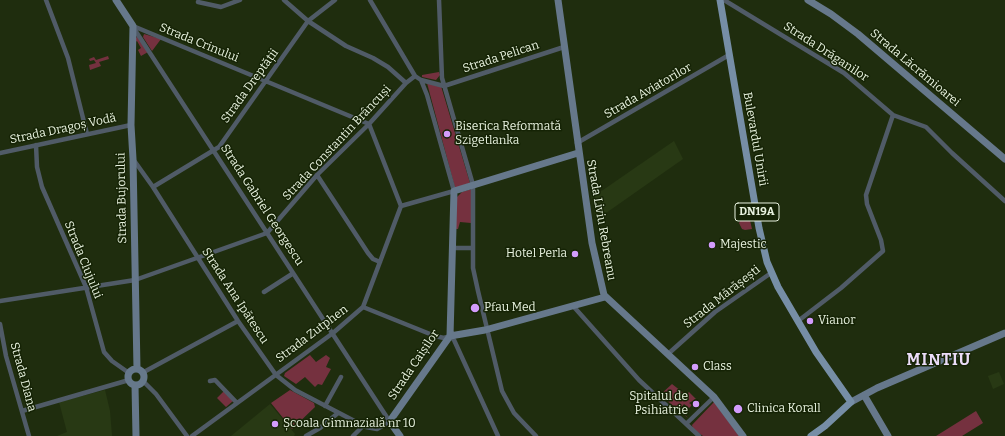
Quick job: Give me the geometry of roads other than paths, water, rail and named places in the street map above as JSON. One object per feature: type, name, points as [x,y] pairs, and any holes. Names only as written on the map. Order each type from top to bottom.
[{"type":"main road","name":"Strada Gabriel Georgescu","points":[[116,0],[132,26]]},
{"type":"main road","name":"Strada Liviu Rebreanu","points":[[558,0],[578,153],[592,243],[605,297],[714,398],[744,436]]},
{"type":"main road","name":"Bulevardul Unirii","points":[[720,0],[759,228],[771,273],[816,352],[852,402]]},
{"type":"main road","name":"Strada Lăcrămioarei","points":[[808,0],[831,14],[858,34],[1005,159]]},
{"type":"main road","name":"Strada Bujorului","points":[[132,26],[131,125],[135,280],[140,371],[143,381]]},
{"type":"main road","points":[[454,191],[578,153]]},
{"type":"main road","name":"Strada Caișilor","points":[[390,422],[393,415],[450,336],[454,191]]},
{"type":"main road","points":[[450,336],[487,330],[574,307],[605,297]]},
{"type":"main road","points":[[811,436],[825,426],[852,402],[864,395],[1005,333]]},
{"type":"main road","points":[[136,436],[135,385],[129,376],[140,371]]},
{"type":"main road","points":[[135,385],[143,381]]},
{"type":"main road","points":[[864,395],[888,436]]},
{"type":"main road","points":[[390,422],[400,436]]},
{"type":"street","points":[[46,0],[68,58],[87,134]]},
{"type":"street","points":[[198,2],[221,7],[240,0]]},
{"type":"street","points":[[284,0],[308,21],[346,46],[373,58],[388,67],[406,83]]},
{"type":"street","name":"Strada Dreptății","points":[[153,187],[214,151],[219,146],[308,21],[335,0]]},
{"type":"street","points":[[370,0],[415,76],[421,80],[438,83],[444,86]]},
{"type":"street","points":[[439,0],[444,86],[473,185],[474,272],[498,377],[507,402],[536,436]]},
{"type":"street","name":"Strada Drăganilor","points":[[724,0],[844,74],[865,89],[885,109],[894,115],[926,127],[952,153],[1005,201]]},
{"type":"street","name":"Strada Crinului","points":[[132,26],[369,124]]},
{"type":"street","name":"Strada Gabriel Georgescu","points":[[132,26],[267,233],[292,274],[333,333],[390,422]]},
{"type":"street","name":"Strada Pelican","points":[[444,86],[564,47]]},
{"type":"street","name":"Strada Aviatorilor","points":[[577,143],[729,56]]},
{"type":"street","name":"Strada Constantin Brâncuși","points":[[0,301],[135,280],[267,233],[318,175],[369,124],[406,83],[415,76]]},
{"type":"street","points":[[369,124],[401,206],[454,191],[427,95],[421,80]]},
{"type":"street","points":[[798,321],[836,292],[883,251],[881,240],[867,204],[866,195],[894,115]]},
{"type":"street","name":"Strada Dragoș Vodă","points":[[0,153],[131,125]]},
{"type":"street","name":"Strada Clujului","points":[[36,145],[42,187],[86,287],[104,352],[129,376]]},
{"type":"street","name":"Strada Ana Ipătescu","points":[[133,159],[153,187],[238,321],[276,375],[295,390],[363,426],[376,429],[390,422]]},
{"type":"street","points":[[318,175],[368,253],[373,259],[380,262]]},
{"type":"street","name":"Strada Zutphen","points":[[192,436],[333,333],[363,307],[401,206]]},
{"type":"street","points":[[452,248],[473,248]]},
{"type":"street","name":"Strada Mărășești","points":[[668,354],[715,312],[771,273]]},
{"type":"street","points":[[264,292],[292,274]]},
{"type":"street","points":[[363,307],[434,336],[444,338],[450,336],[456,342],[465,368],[498,436]]},
{"type":"street","points":[[574,307],[639,380],[699,436]]},
{"type":"street","points":[[140,371],[238,321]]},
{"type":"street","name":"Strada Diana","points":[[0,324],[6,356],[29,436]]},
{"type":"street","points":[[22,411],[129,376]]},
{"type":"street","points":[[325,406],[341,377]]},
{"type":"street","points":[[210,382],[215,380],[237,403]]},
{"type":"street","points":[[143,381],[153,390],[187,436]]},
{"type":"street","points":[[686,424],[714,398]]},
{"type":"street","points":[[306,436],[320,428],[338,412]]},
{"type":"street","points":[[353,436],[363,426]]},
{"type":"place","name":"Biserica Reformată Szigetlanka","points":[[447,134]]},
{"type":"place","name":"Majestic","points":[[712,245]]},
{"type":"place","name":"Hotel Perla","points":[[575,254]]},
{"type":"place","name":"Pfau Med","points":[[475,308]]},
{"type":"place","name":"Vianor","points":[[810,321]]},
{"type":"place","name":"Class","points":[[695,367]]},
{"type":"place","name":"Spitalul de Psihiatrie","points":[[696,404]]},
{"type":"place","name":"Clinica Korall","points":[[738,409]]},
{"type":"place","name":"Școala Gimnazială nr 10","points":[[275,424]]},
{"type":"district","name":"MINTIU","points":[[939,361]]}]
